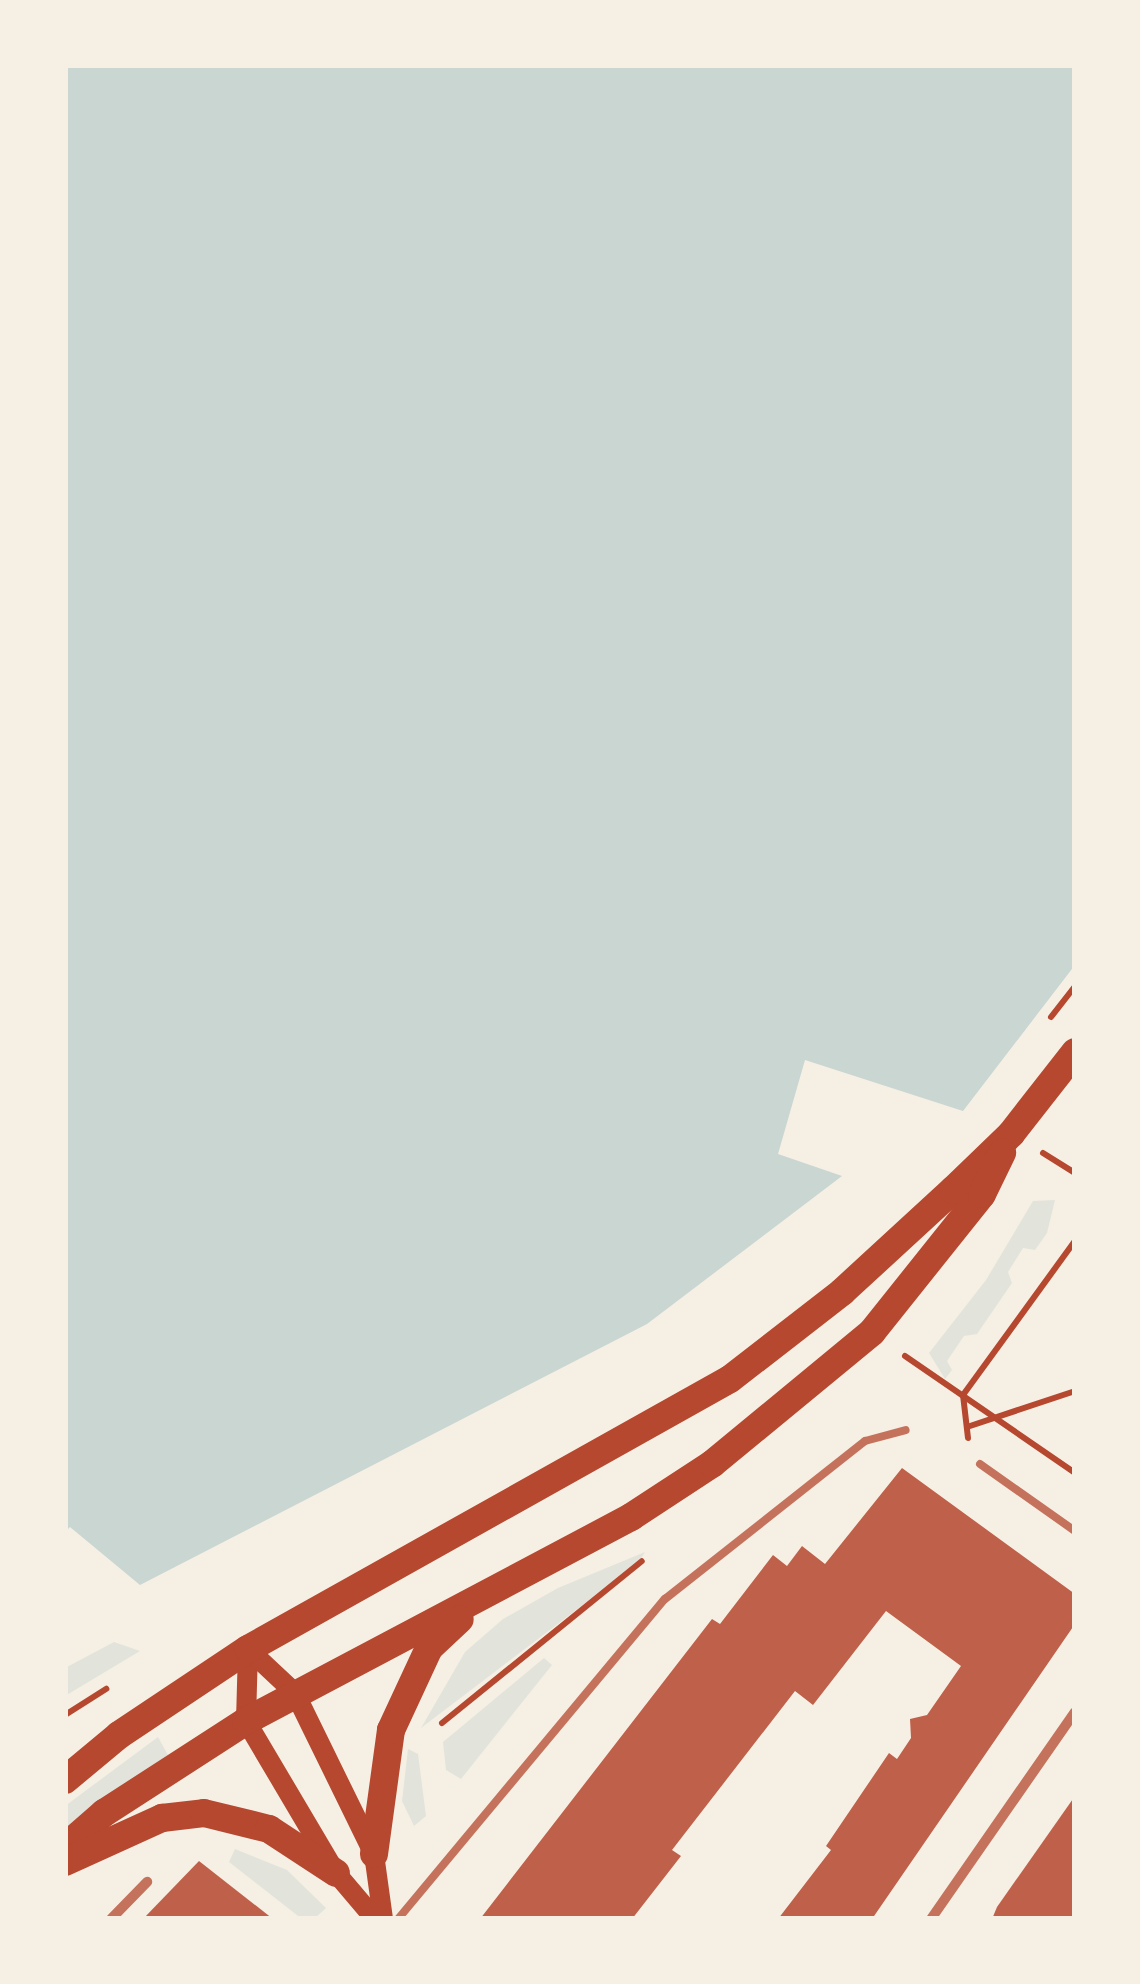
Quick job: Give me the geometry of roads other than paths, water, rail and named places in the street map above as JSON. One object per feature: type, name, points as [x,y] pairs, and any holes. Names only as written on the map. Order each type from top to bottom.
[{"type":"highway","points":[[65,1780],[119,1735],[248,1649],[716,1388],[842,1292],[1011,1134],[1075,1052]]},
{"type":"highway","points":[[65,1847],[104,1813],[246,1721],[499,1589],[631,1516],[712,1464],[872,1332],[982,1194],[1011,1134]]},
{"type":"highway","points":[[374,1854],[384,1754],[413,1675],[429,1648],[499,1589]]},
{"type":"highway","points":[[65,1862],[162,1818],[204,1813],[269,1828],[336,1873]]},
{"type":"main road","points":[[248,1649],[296,1694],[374,1854],[384,1919]]},
{"type":"main road","points":[[248,1649],[246,1721],[336,1873],[375,1919]]},
{"type":"street","points":[[931,1919],[1075,1712]]},
{"type":"street","points":[[111,1919],[146,1882]]},
{"type":"lane","points":[[398,1919],[665,1599],[866,1441],[906,1430]]},
{"type":"lane","points":[[980,1464],[1075,1531]]}]
